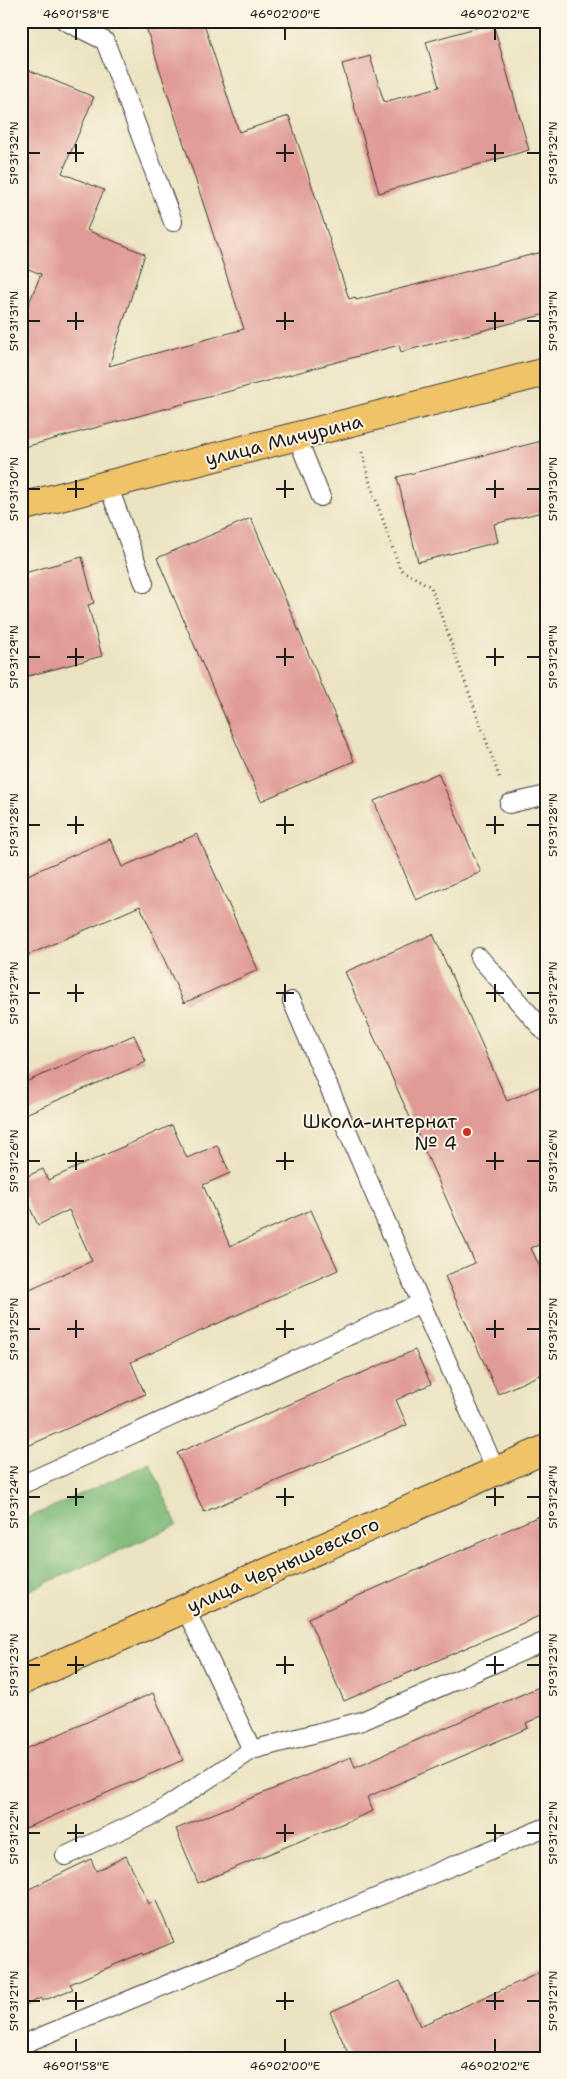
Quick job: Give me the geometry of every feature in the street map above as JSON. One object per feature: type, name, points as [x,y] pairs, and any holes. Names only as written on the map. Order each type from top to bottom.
[{"type":"main road","name":"улица Мичурина","points":[[21,507],[546,372]]},
{"type":"main road","name":"улица Чернышевского","points":[[21,1681],[546,1449]]},
{"type":"lane","points":[[65,21],[105,41],[173,222]]},
{"type":"lane","points":[[298,437],[321,497]]},
{"type":"lane","points":[[108,485],[144,583]]},
{"type":"lane","points":[[509,804],[546,795]]},
{"type":"lane","points":[[479,956],[546,1034]]},
{"type":"lane","points":[[292,1001],[421,1302],[496,1471]]},
{"type":"lane","points":[[21,1485],[421,1302]]},
{"type":"lane","points":[[185,1608],[252,1750]]},
{"type":"lane","points":[[65,1856],[158,1813],[252,1750],[362,1720],[546,1641]]},
{"type":"lane","points":[[21,2045],[546,1827]]},
{"type":"path","points":[[354,422],[370,483],[400,569],[431,587],[509,804]]},
{"type":"green space","points":[[150,1463],[177,1525],[21,1594],[21,1521]]},
{"type":"building","points":[[144,21],[203,21],[239,132],[289,116],[349,299],[355,297],[356,300],[546,251],[546,314],[401,352],[399,345],[21,448],[21,322],[41,274],[21,266],[21,67],[94,97],[62,173],[104,190],[87,230],[145,254],[109,366],[244,329]]},
{"type":"building","points":[[493,23],[529,150],[379,193],[342,64],[370,56],[384,102],[439,87],[426,42]]},
{"type":"building","points":[[546,440],[546,511],[494,524],[498,542],[418,562],[397,477]]},
{"type":"building","points":[[251,518],[354,761],[261,801],[157,558]]},
{"type":"building","points":[[82,557],[94,603],[88,605],[102,656],[21,678],[21,574]]},
{"type":"building","points":[[438,773],[481,872],[416,900],[374,801]]},
{"type":"building","points":[[197,834],[258,970],[184,1003],[140,906],[21,958],[21,878],[110,839],[122,867]]},
{"type":"building","points":[[433,934],[507,1101],[546,1084],[546,1242],[531,1248],[546,1280],[546,1372],[498,1394],[445,1276],[475,1263],[345,972]]},
{"type":"building","points":[[134,1035],[146,1062],[21,1116],[21,1084]]},
{"type":"building","points":[[172,1125],[187,1158],[217,1145],[230,1173],[203,1185],[230,1246],[311,1210],[338,1270],[131,1362],[145,1394],[21,1449],[21,1293],[92,1261],[69,1210],[38,1225],[21,1189],[21,1179],[43,1169],[48,1180]]},
{"type":"building","points":[[415,1350],[431,1384],[396,1400],[407,1425],[204,1512],[177,1453]]},
{"type":"building","points":[[546,1513],[546,1613],[344,1701],[308,1618]]},
{"type":"building","points":[[546,1684],[546,1714],[526,1723],[528,1728],[367,1797],[373,1811],[198,1883],[176,1829],[351,1757],[355,1767]]},
{"type":"building","points":[[153,1693],[183,1760],[21,1830],[21,1751]]},
{"type":"building","points":[[126,1856],[149,1904],[156,1901],[174,1942],[143,1955],[142,1953],[70,1984],[73,1989],[42,2001],[41,1998],[21,2007],[21,1893],[91,1859],[96,1871]]},
{"type":"building","points":[[546,1970],[546,2058],[350,2058],[330,2012],[400,1981],[420,2026]]},
{"type":"place","name":"Школа-интернат № 4","points":[[467,1132]]}]
